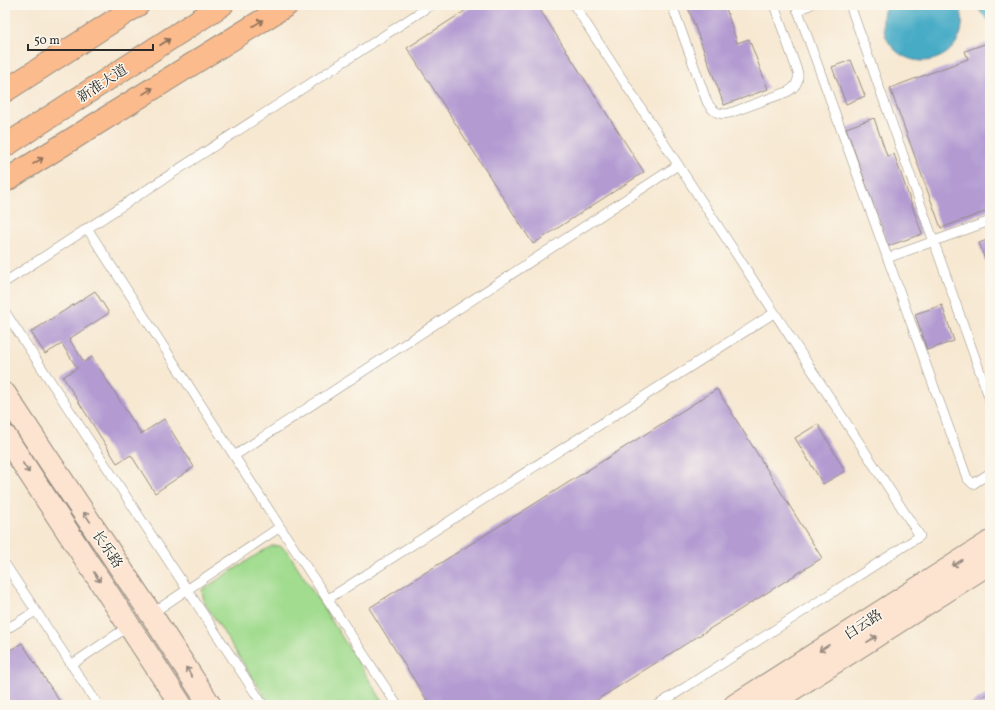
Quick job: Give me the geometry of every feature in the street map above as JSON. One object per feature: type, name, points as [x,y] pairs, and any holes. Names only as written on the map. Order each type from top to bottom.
[{"type":"main road","points":[[5,91],[138,5]]},
{"type":"main road","name":"新淮大道","points":[[5,146],[222,5]]},
{"type":"main road","points":[[5,182],[286,5]]},
{"type":"street","name":"长乐路","points":[[5,394],[210,705]]},
{"type":"street","name":"长乐路","points":[[5,436],[181,705]]},
{"type":"street","name":"白云路","points":[[736,705],[990,542]]},
{"type":"street","name":"白云路","points":[[768,705],[990,563]]},
{"type":"lane","points":[[5,282],[430,5]]},
{"type":"lane","points":[[574,5],[920,536],[658,705]]},
{"type":"lane","points":[[672,5],[707,102],[709,106],[719,114],[730,113],[787,92],[798,82],[798,73],[774,5]]},
{"type":"lane","points":[[810,5],[797,7],[967,478],[973,484],[990,473]]},
{"type":"lane","points":[[850,5],[990,400]]},
{"type":"lane","points":[[234,456],[678,165]]},
{"type":"lane","points":[[887,258],[990,221]]},
{"type":"lane","points":[[87,228],[397,705]]},
{"type":"lane","points":[[5,312],[263,705]]},
{"type":"lane","points":[[328,599],[774,313]]},
{"type":"lane","points":[[151,614],[280,527]]},
{"type":"lane","points":[[5,564],[98,705]]},
{"type":"lane","points":[[5,630],[36,611]]},
{"type":"lane","points":[[71,665],[129,626]]},
{"type":"green space","points":[[272,546],[280,546],[288,552],[385,705],[270,705],[204,602],[202,590]]},
{"type":"water","points":[[886,5],[959,5],[962,22],[959,38],[948,52],[937,58],[926,61],[914,60],[904,56],[895,50],[888,41],[884,30],[883,16]]},
{"type":"water","points":[[977,5],[990,5],[990,21],[982,14]]},
{"type":"building","points":[[474,5],[537,5],[644,172],[533,244],[407,48]]},
{"type":"building","points":[[687,5],[725,5],[737,43],[749,39],[768,89],[724,105]]},
{"type":"building","points":[[990,42],[990,210],[941,228],[890,88],[968,59],[965,51]]},
{"type":"building","points":[[851,60],[865,96],[846,104],[832,67]]},
{"type":"building","points":[[874,118],[887,156],[894,154],[922,234],[888,246],[846,128]]},
{"type":"building","points":[[990,239],[990,259],[985,260],[979,243]]},
{"type":"building","points":[[95,291],[109,313],[69,339],[84,362],[92,357],[141,434],[164,419],[194,467],[155,493],[131,455],[117,463],[63,377],[77,368],[62,344],[45,354],[31,332]]},
{"type":"building","points":[[942,305],[954,341],[927,350],[915,314]]},
{"type":"building","points":[[717,389],[822,558],[589,705],[430,705],[369,608]]},
{"type":"building","points":[[818,424],[845,471],[823,484],[795,438]]},
{"type":"building","points":[[22,643],[62,705],[5,705],[5,653]]},
{"type":"building","points":[[990,692],[990,705],[970,705]]}]
